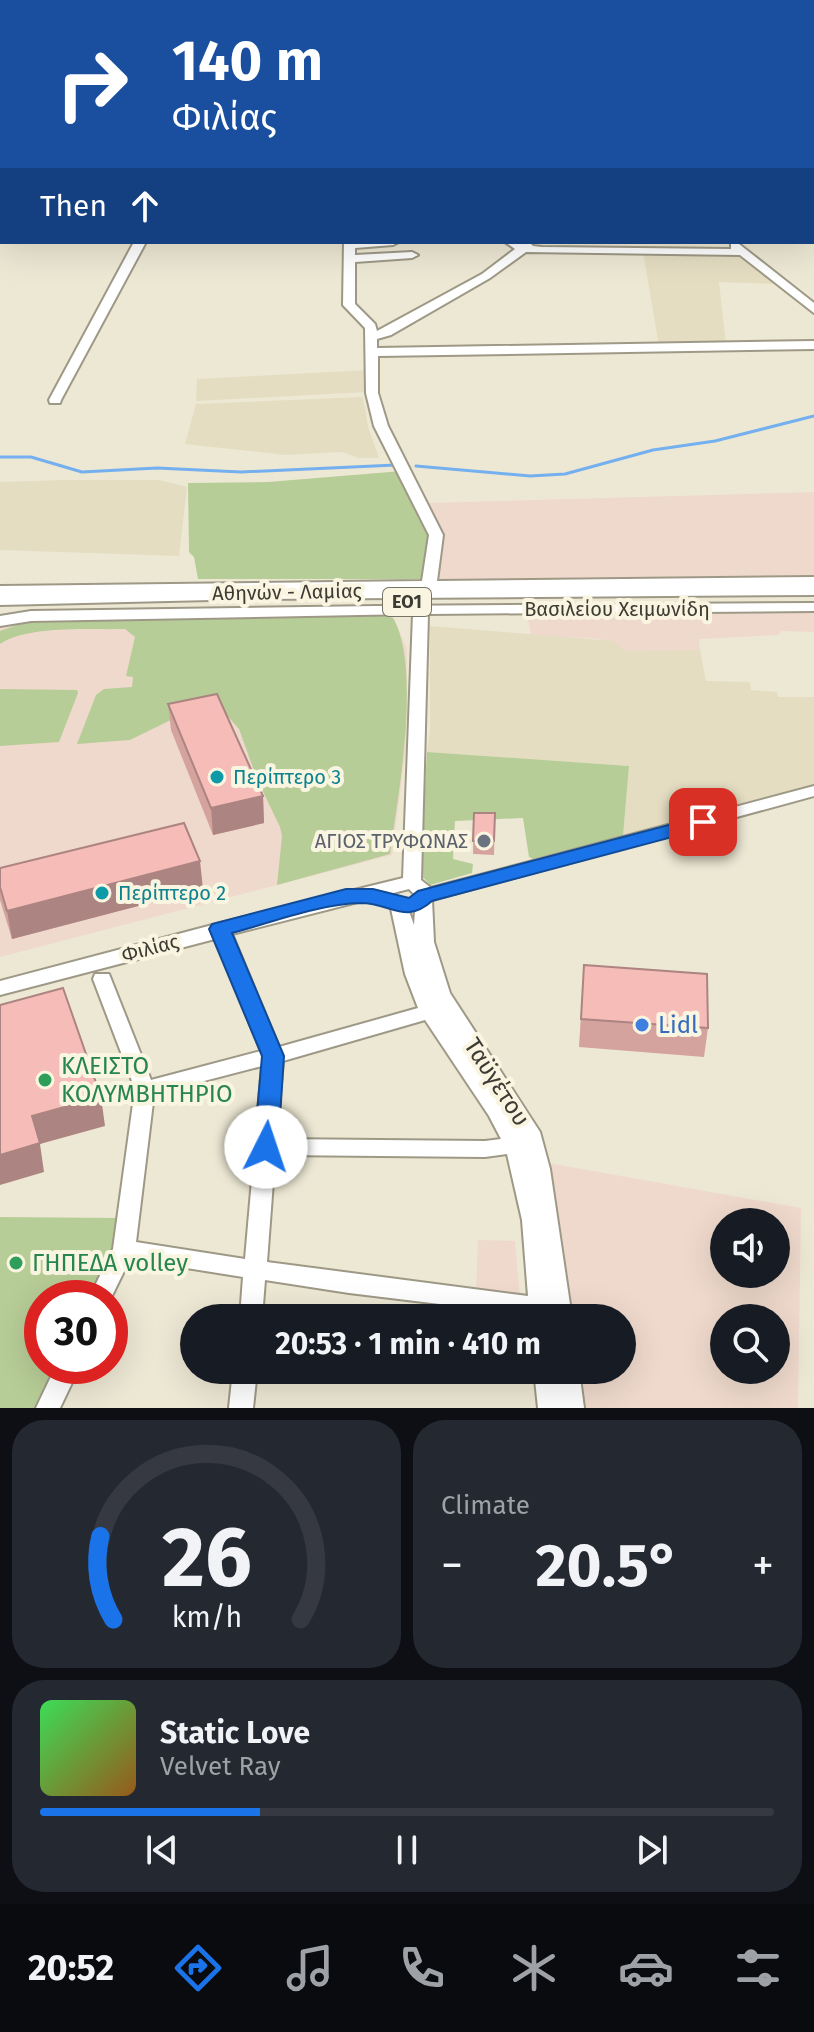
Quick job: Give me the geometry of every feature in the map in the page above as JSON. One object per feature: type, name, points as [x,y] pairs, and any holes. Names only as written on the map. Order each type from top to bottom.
[{"type":"main road","name":"Αθηνών - Λαμίας","points":[[0,599],[266,593],[814,589]]},
{"type":"main road","name":"Αθηνών - Λαμίας","points":[[0,609],[352,602],[814,599]]},
{"type":"street","points":[[55,400],[139,244]]},
{"type":"street","points":[[351,249],[381,244]]},
{"type":"street","points":[[373,336],[387,332],[472,284],[522,244],[742,252]]},
{"type":"street","points":[[734,244],[814,309]]},
{"type":"street","points":[[351,249],[412,255]]},
{"type":"street","points":[[351,249],[349,305],[369,322],[373,336],[375,410],[388,443],[436,535],[429,584]]},
{"type":"street","points":[[372,352],[814,345]]},
{"type":"street","points":[[0,590],[814,581]]},
{"type":"street","name":"Βασιλείου Χειμωνίδη","points":[[0,621],[31,616],[814,607]]},
{"type":"street","name":"Ταϋγέτου","points":[[421,610],[408,895],[409,965],[430,1011],[506,1127],[514,1145],[529,1199],[540,1304]]},
{"type":"street","points":[[408,895],[814,791]]},
{"type":"street","name":"Ταϋγέτου","points":[[408,895],[435,985],[446,1006],[509,1095],[530,1132],[540,1169],[559,1304]]},
{"type":"street","name":"Φιλίας","points":[[0,988],[346,896],[408,895]]},
{"type":"street","points":[[220,929],[273,1056],[252,1304]]},
{"type":"street","points":[[102,979],[145,1089],[124,1249],[109,1280]]},
{"type":"street","points":[[145,1089],[430,1011]]},
{"type":"street","points":[[266,1147],[485,1149],[514,1145]]},
{"type":"street","points":[[124,1249],[488,1304]]},
{"type":"street","points":[[48,1408],[59,1384]]},
{"type":"street","points":[[241,1408],[244,1384]]},
{"type":"street","points":[[547,1384],[550,1408]]},
{"type":"street","points":[[569,1384],[572,1408]]},
{"type":"shaded area","points":[[643,252],[739,254],[777,284],[719,282],[726,344],[659,346]]},
{"type":"shaded area","points":[[367,370],[367,392],[196,401],[197,379]]},
{"type":"shaded area","points":[[363,397],[368,427],[379,458],[358,458],[342,452],[285,455],[185,444],[196,404]]},
{"type":"shaded area","points":[[159,480],[187,487],[179,556],[0,550],[0,482]]},
{"type":"shaded area","points":[[814,492],[814,576],[438,580],[442,533],[428,503]]},
{"type":"shaded area","points":[[380,613],[394,618],[407,649],[406,749],[392,855],[0,957],[0,625],[27,620]]},
{"type":"shaded area","points":[[814,613],[814,632],[782,631],[778,635],[699,639],[700,650],[672,651],[624,651],[600,639],[531,635],[527,615]]},
{"type":"shaded area","points":[[430,626],[614,641],[624,651],[700,650],[706,681],[750,682],[751,690],[777,692],[778,697],[814,697],[814,784],[623,836],[629,766],[427,752],[430,730]]},
{"type":"shaded area","points":[[548,1163],[801,1208],[798,1408],[584,1408],[580,1384],[636,1384],[636,1304],[569,1304]]},
{"type":"shaded area","points":[[478,1240],[515,1241],[520,1298],[476,1293]]},
{"type":"green space","points":[[402,471],[431,526],[423,579],[198,579],[194,557],[189,552],[188,483],[268,482]]},
{"type":"green space","points":[[380,613],[393,618],[402,640],[406,668],[405,733],[390,854],[277,885],[282,836],[280,827],[257,779],[239,729],[224,712],[179,716],[130,740],[77,744],[96,695],[104,689],[132,687],[133,677],[126,676],[135,637],[125,629],[60,630],[27,634],[0,644],[0,631],[28,621]]},
{"type":"green space","points":[[0,689],[77,690],[59,742],[0,746]]},
{"type":"green space","points":[[427,752],[629,766],[623,836],[533,859],[529,857],[523,818],[455,821],[453,859],[473,864],[472,873],[430,885],[420,874]]},
{"type":"green space","points":[[0,1217],[120,1218],[116,1245],[99,1280],[24,1280],[24,1384],[47,1384],[35,1408],[0,1408]]},
{"type":"building","name":"Περίπτερο 3","points":[[217,694],[263,796],[211,808],[168,704]]},
{"type":"building","points":[[474,813],[495,813],[494,841],[473,841]]},
{"type":"building","points":[[184,823],[200,861],[7,911],[0,887],[0,868]]},
{"type":"building","points":[[584,965],[707,974],[708,1028],[581,1019]]},
{"type":"building","name":"ΚΛΕΙΣΤΟ ΚΟΛΥΜΒΗΤΗΡΙΟ","points":[[63,988],[101,1097],[32,1116],[40,1143],[0,1155],[0,1005]]},
{"type":"waterway","points":[[416,466],[530,476],[565,474],[653,450],[715,441],[814,416]]},
{"type":"waterway","points":[[0,457],[31,457],[82,472],[157,468],[241,472],[396,465]]},
{"type":"place","name":"Περίπτερο 3","points":[[217,777]]},
{"type":"place","name":"ΑΓΙΟΣ ΤΡΥΦΩΝΑΣ","points":[[484,841]]},
{"type":"place","name":"Περίπτερο 2","points":[[102,893]]},
{"type":"place","name":"Lidl","points":[[642,1025]]},
{"type":"place","name":"ΚΛΕΙΣΤΟ ΚΟΛΥΜΒΗΤΗΡΙΟ","points":[[45,1080]]},
{"type":"place","name":"ΓΗΠΕΔΑ volley","points":[[16,1263]]},
{"type":"route","points":[[266,1147],[273,1056],[220,929],[346,896],[373,896],[414,906],[425,896],[703,822]]}]
